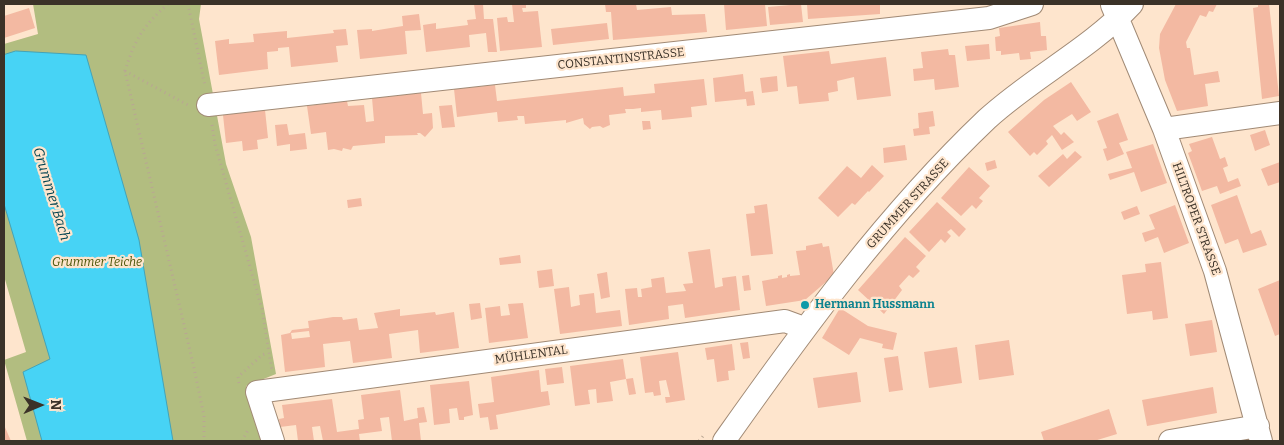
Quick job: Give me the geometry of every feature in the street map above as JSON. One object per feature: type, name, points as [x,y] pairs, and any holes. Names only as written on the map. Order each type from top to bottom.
[{"type":"street","name":"CONSTANTINSTRASSE","points":[[208,105],[988,18],[1032,4]]},
{"type":"street","name":"HILTROPER STRASSE","points":[[1120,9],[1216,270],[1259,434]]},
{"type":"street","name":"GRUMMER STRASSE","points":[[724,441],[804,328],[875,238],[989,118],[1038,78],[1099,36],[1120,9]]},
{"type":"street","points":[[1164,129],[1280,114]]},
{"type":"street","name":"MÜHLENTAL","points":[[273,441],[257,392],[785,321],[804,328]]},
{"type":"street","points":[[1170,441],[1259,434]]},
{"type":"path","points":[[168,4],[154,16],[135,40],[125,71],[194,368],[204,416],[204,441]]},
{"type":"path","points":[[188,4],[215,144],[262,309],[268,353],[262,355]]},
{"type":"path","points":[[125,71],[185,105],[208,105]]},
{"type":"path","points":[[242,441],[250,428]]},
{"type":"green space","name":"Grummer Teiche","points":[[33,4],[201,4],[199,19],[226,164],[251,237],[276,374],[246,386],[268,441],[27,441],[4,360],[26,352],[4,276],[4,44],[38,34]]},
{"type":"water","name":"Grummer Bach","points":[[16,51],[86,55],[139,240],[173,441],[42,441],[23,372],[50,359],[4,204],[4,55]]},
{"type":"building","points":[[474,4],[483,4],[484,19],[493,19],[497,52],[488,52],[486,33],[469,35],[470,47],[426,52],[423,25],[436,23],[436,29],[468,25],[467,20],[476,19]]},
{"type":"building","points":[[512,4],[526,4],[526,8],[522,8],[523,12],[538,11],[542,47],[500,51],[497,18],[507,17],[508,22],[514,22]]},
{"type":"building","points":[[605,4],[636,4],[637,10],[671,7],[672,15],[705,14],[707,32],[613,40],[611,12],[606,12]]},
{"type":"building","points":[[724,4],[765,4],[767,26],[726,30]]},
{"type":"building","points":[[801,4],[803,22],[770,25],[768,7]]},
{"type":"building","points":[[807,4],[880,4],[880,14],[808,19]]},
{"type":"building","points":[[1176,4],[1217,4],[1213,12],[1209,11],[1206,17],[1200,15],[1186,42],[1187,48],[1190,48],[1194,75],[1218,71],[1220,82],[1205,84],[1208,106],[1177,111],[1165,80],[1159,48],[1160,34]]},
{"type":"building","points":[[1258,4],[1269,4],[1279,96],[1262,99],[1253,8],[1258,7]]},
{"type":"building","points":[[29,8],[35,28],[4,38],[4,16]]},
{"type":"building","points":[[419,14],[421,30],[405,31],[407,54],[360,59],[357,30],[372,29],[372,31],[403,26],[402,16]]},
{"type":"building","points":[[1040,22],[1041,36],[1046,36],[1047,50],[1030,52],[1031,59],[1020,60],[1019,53],[1001,55],[1001,51],[996,51],[995,37],[1000,36],[999,28]]},
{"type":"building","points":[[607,23],[609,39],[553,45],[551,29]]},
{"type":"building","points":[[346,29],[348,45],[336,46],[338,62],[291,67],[289,47],[278,48],[278,51],[267,52],[268,69],[219,75],[215,41],[229,39],[229,44],[254,42],[253,34],[287,31],[287,38],[334,33],[333,30]]},
{"type":"building","points":[[989,44],[990,59],[967,61],[965,46]]},
{"type":"building","points":[[948,49],[949,55],[955,55],[959,87],[935,90],[934,79],[914,81],[913,69],[923,68],[921,52]]},
{"type":"building","points":[[829,51],[831,64],[886,57],[891,96],[857,100],[854,77],[837,81],[838,91],[828,93],[829,101],[799,104],[797,86],[787,87],[783,56]]},
{"type":"building","points":[[743,74],[745,92],[753,91],[755,105],[747,106],[746,99],[715,102],[713,78]]},
{"type":"building","points":[[777,76],[778,91],[762,93],[760,78]]},
{"type":"building","points":[[704,79],[707,105],[691,107],[692,117],[662,120],[661,110],[641,112],[641,108],[625,109],[626,113],[609,115],[610,125],[603,128],[600,126],[592,127],[590,129],[584,124],[583,118],[566,123],[566,120],[525,124],[524,116],[517,116],[518,120],[498,122],[497,112],[457,117],[454,89],[495,85],[497,101],[623,87],[624,96],[655,93],[654,84]]},
{"type":"building","points":[[1071,82],[1091,112],[1077,121],[1072,114],[1053,126],[1061,135],[1064,132],[1074,142],[1062,150],[1052,135],[1046,141],[1048,144],[1037,155],[1034,152],[1030,156],[1008,132],[1044,100]]},
{"type":"building","points":[[421,93],[423,114],[432,113],[433,128],[425,137],[420,133],[417,133],[418,135],[385,136],[385,143],[353,146],[351,150],[343,148],[342,151],[328,150],[326,132],[311,134],[307,106],[347,101],[348,106],[364,105],[366,122],[374,121],[372,98]]},
{"type":"building","points":[[452,105],[455,127],[442,128],[439,106]]},
{"type":"building","points":[[265,110],[268,138],[257,140],[258,149],[243,151],[242,141],[226,143],[223,115]]},
{"type":"building","points":[[933,111],[935,126],[929,127],[930,134],[914,136],[913,129],[919,128],[918,113]]},
{"type":"building","points":[[1118,113],[1128,140],[1119,143],[1124,154],[1107,161],[1103,149],[1107,148],[1097,121]]},
{"type":"building","points":[[642,121],[650,121],[651,129],[643,130]]},
{"type":"building","points":[[287,124],[289,135],[305,133],[307,149],[290,151],[290,144],[277,146],[275,125]]},
{"type":"building","points":[[1265,130],[1270,145],[1255,151],[1250,135]]},
{"type":"building","points":[[1212,137],[1220,159],[1225,157],[1228,166],[1223,168],[1228,182],[1238,178],[1241,186],[1220,194],[1217,186],[1202,191],[1188,153],[1192,151],[1189,144]]},
{"type":"building","points":[[1153,144],[1167,183],[1141,192],[1134,172],[1110,180],[1108,174],[1132,168],[1126,152]]},
{"type":"building","points":[[905,145],[907,160],[884,163],[883,148]]},
{"type":"building","points":[[1075,151],[1082,157],[1049,187],[1038,176],[1063,154],[1067,159]]},
{"type":"building","points":[[995,160],[997,168],[987,171],[985,163]]},
{"type":"building","points":[[1280,162],[1280,182],[1268,186],[1261,169]]},
{"type":"building","points":[[872,165],[884,176],[855,205],[852,203],[838,217],[818,198],[847,166],[861,178]]},
{"type":"building","points":[[969,167],[990,186],[979,198],[983,201],[976,209],[972,205],[961,216],[941,198]]},
{"type":"building","points":[[1237,195],[1251,234],[1261,230],[1267,245],[1243,253],[1238,239],[1225,244],[1211,205]]},
{"type":"building","points":[[361,198],[362,206],[348,208],[347,200]]},
{"type":"building","points":[[937,202],[966,229],[959,237],[951,229],[947,232],[951,236],[945,243],[941,239],[929,252],[909,232]]},
{"type":"building","points":[[767,204],[773,254],[751,256],[746,214],[755,213],[754,206]]},
{"type":"building","points":[[1175,205],[1189,243],[1164,253],[1158,237],[1145,242],[1142,233],[1155,229],[1149,215]]},
{"type":"building","points":[[1137,206],[1140,214],[1124,220],[1121,212]]},
{"type":"building","points":[[905,237],[926,256],[916,267],[920,271],[913,278],[909,275],[899,286],[902,290],[884,314],[858,290]]},
{"type":"building","points":[[822,243],[823,247],[829,246],[834,275],[805,300],[766,306],[762,281],[778,278],[778,276],[782,275],[782,278],[790,274],[790,276],[800,275],[796,251],[806,250],[806,246]]},
{"type":"building","points":[[710,249],[715,288],[723,286],[722,278],[736,276],[740,310],[685,318],[683,304],[668,306],[669,319],[629,325],[625,289],[637,288],[638,297],[642,297],[641,289],[652,287],[651,279],[664,277],[666,293],[686,291],[683,284],[693,283],[688,252]]},
{"type":"building","points":[[520,255],[521,263],[500,265],[499,258]]},
{"type":"building","points":[[1161,262],[1168,318],[1153,320],[1152,311],[1127,314],[1122,275],[1146,272],[1145,264]]},
{"type":"building","points":[[552,269],[554,286],[539,288],[537,271]]},
{"type":"building","points":[[607,272],[610,297],[601,299],[597,274]]},
{"type":"building","points":[[749,275],[751,290],[744,291],[742,276]]},
{"type":"building","points":[[1280,280],[1280,334],[1275,336],[1258,289]]},
{"type":"building","points":[[569,287],[571,307],[580,305],[579,295],[594,293],[596,313],[620,310],[622,326],[560,334],[554,289]]},
{"type":"building","points":[[480,303],[482,318],[471,320],[469,304]]},
{"type":"building","points":[[523,303],[528,338],[489,343],[485,308],[500,306],[501,316],[510,315],[508,304]]},
{"type":"building","points":[[840,308],[868,326],[897,333],[893,350],[882,348],[883,344],[860,338],[849,355],[822,338]]},
{"type":"building","points":[[400,309],[400,316],[435,312],[436,315],[454,312],[459,348],[420,353],[418,330],[389,334],[392,358],[353,363],[350,341],[323,344],[325,367],[285,372],[281,335],[290,333],[292,330],[309,328],[308,321],[333,317],[342,317],[343,320],[357,318],[359,330],[378,328],[374,313]],"holes":[[[309,331],[310,337],[292,339],[291,333]]]},
{"type":"building","points":[[1212,320],[1217,352],[1190,356],[1185,324]]},
{"type":"building","points":[[1009,340],[1014,375],[979,380],[975,345]]},
{"type":"building","points":[[748,342],[750,358],[743,359],[740,343]]},
{"type":"building","points":[[732,344],[735,370],[728,371],[729,380],[717,382],[714,359],[707,360],[705,348]]},
{"type":"building","points":[[957,347],[962,383],[929,388],[924,352]]},
{"type":"building","points":[[678,352],[685,400],[666,403],[665,397],[670,397],[666,380],[659,381],[661,395],[654,396],[653,392],[645,393],[640,357]]},
{"type":"building","points":[[898,356],[903,390],[889,392],[884,358]]},
{"type":"building","points":[[623,359],[626,379],[610,382],[613,401],[597,403],[596,389],[588,390],[590,404],[575,406],[570,366]]},
{"type":"building","points":[[562,367],[564,383],[547,385],[545,369]]},
{"type":"building","points":[[539,370],[541,392],[548,391],[550,405],[496,415],[498,429],[490,430],[488,417],[480,418],[478,404],[494,402],[491,377]]},
{"type":"building","points":[[857,372],[861,402],[818,408],[813,378]]},
{"type":"building","points":[[633,378],[636,394],[629,395],[626,379]]},
{"type":"building","points":[[469,381],[473,415],[464,417],[464,420],[459,420],[457,408],[449,409],[450,423],[434,425],[430,385]]},
{"type":"building","points":[[1213,387],[1217,413],[1147,426],[1142,400]]},
{"type":"building","points":[[400,390],[404,421],[418,418],[417,408],[424,407],[427,422],[419,423],[421,441],[392,441],[389,417],[380,418],[382,431],[359,434],[360,441],[323,441],[320,426],[312,427],[314,441],[298,441],[296,425],[280,427],[279,419],[284,418],[282,405],[332,399],[337,432],[359,429],[358,420],[364,419],[361,395]]},
{"type":"building","points":[[1109,409],[1117,434],[1094,441],[1044,441],[1041,432]]},
{"type":"building","points":[[4,425],[11,441],[4,441]]},
{"type":"place","name":"Hermann Hussmann","points":[[805,305]]}]
